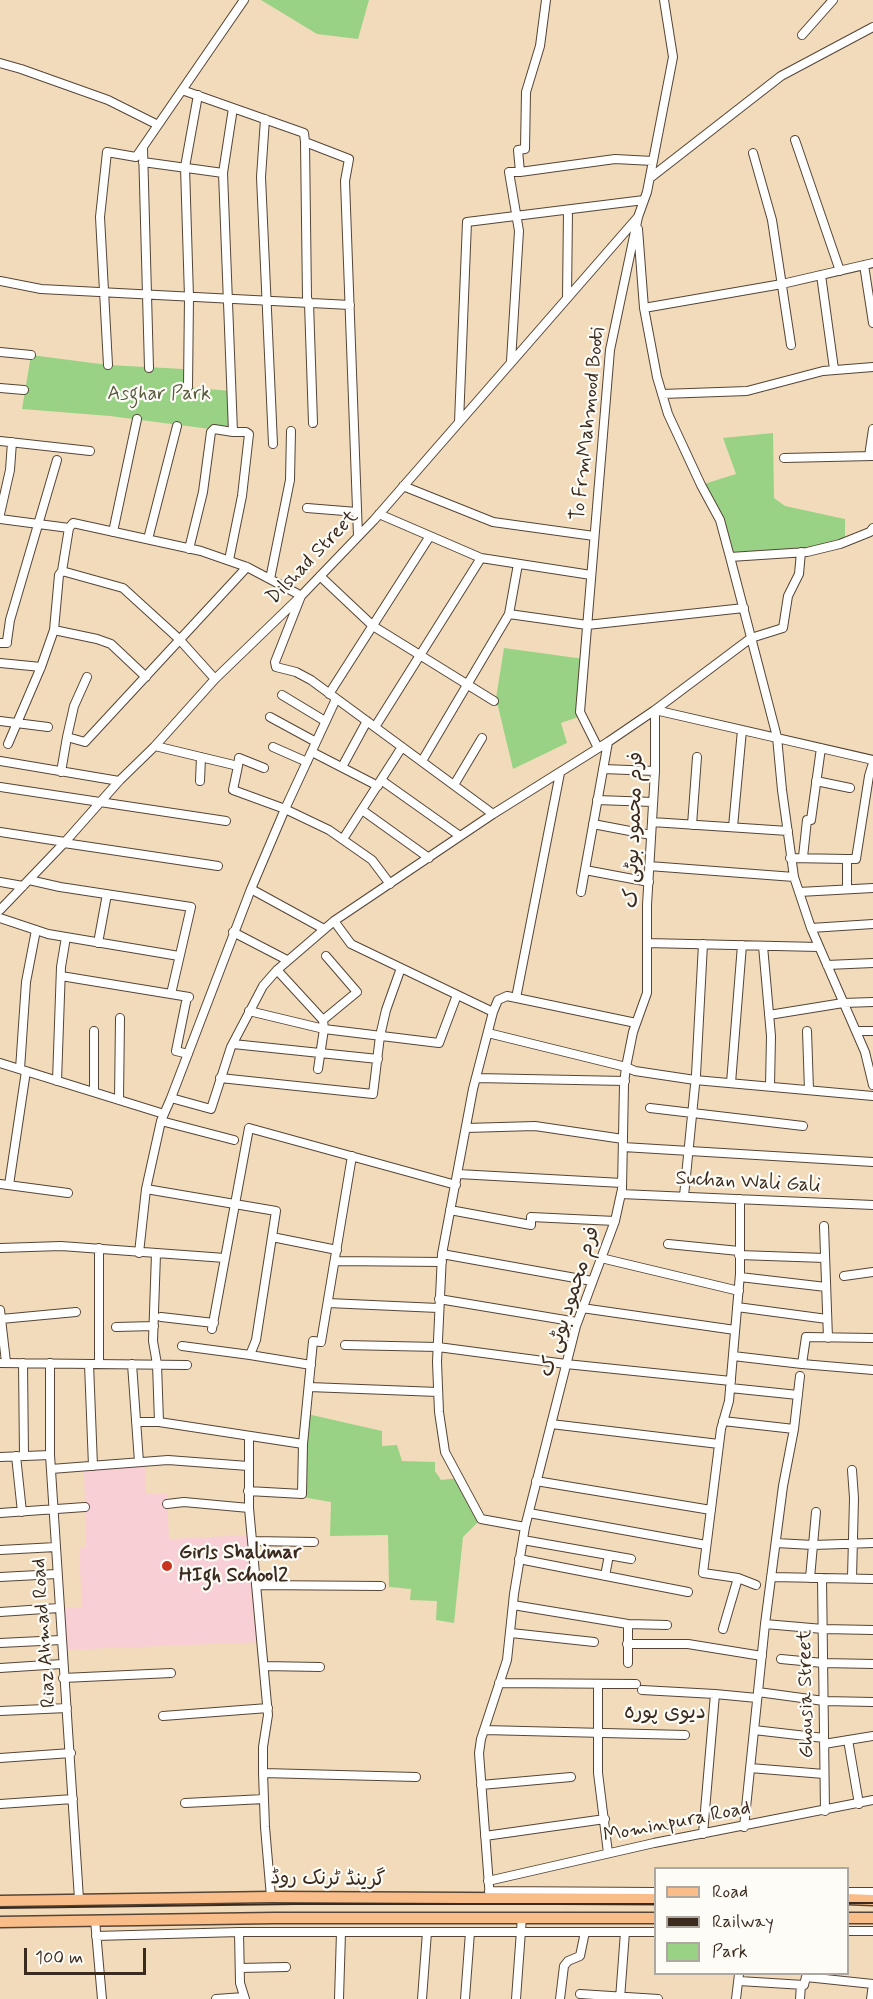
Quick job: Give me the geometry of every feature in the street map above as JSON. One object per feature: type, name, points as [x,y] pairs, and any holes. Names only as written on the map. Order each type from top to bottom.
[{"type":"main road","name":"گرینڈ ٹرنک روڈ","points":[[0,1901],[489,1895],[654,1899]]},
{"type":"main road","points":[[849,1899],[873,1900]]},
{"type":"main road","name":"گرینڈ ٹرنک روڈ","points":[[0,1922],[654,1918]]},
{"type":"main road","points":[[849,1918],[873,1918]]},
{"type":"street","points":[[108,365],[100,217],[107,152],[136,157],[244,0]]},
{"type":"street","points":[[520,172],[519,150],[525,149],[526,92],[540,46],[546,0]]},
{"type":"street","name":"To FrmMahmood Booti","points":[[598,748],[580,712],[610,350],[638,217],[650,178],[673,57],[664,0]]},
{"type":"street","points":[[802,35],[834,0]]},
{"type":"street","points":[[650,178],[781,76],[873,27]]},
{"type":"street","points":[[0,63],[108,100],[158,125]]},
{"type":"street","points":[[182,90],[304,134],[312,423]]},
{"type":"street","points":[[188,387],[189,297],[185,167],[198,95]]},
{"type":"street","points":[[233,108],[223,173],[233,432]]},
{"type":"street","points":[[265,119],[261,177],[273,444]]},
{"type":"street","points":[[795,140],[840,271]]},
{"type":"street","points":[[305,142],[348,159],[345,181],[358,536]]},
{"type":"street","points":[[143,147],[150,368]]},
{"type":"street","points":[[753,153],[772,220],[791,345]]},
{"type":"street","points":[[511,362],[519,231],[509,172],[615,159],[653,161]]},
{"type":"street","points":[[143,162],[223,173]]},
{"type":"street","points":[[459,422],[467,222],[644,200]]},
{"type":"street","points":[[567,298],[568,210]]},
{"type":"street","points":[[638,217],[644,308],[657,377],[668,414],[720,520],[777,736],[794,877],[811,928],[872,1069],[873,1085]]},
{"type":"street","name":"Dilshad Street","points":[[0,910],[215,679],[301,596],[379,514],[638,217]]},
{"type":"street","points":[[644,308],[782,284],[869,264],[873,323]]},
{"type":"street","points":[[821,275],[834,369]]},
{"type":"street","points":[[0,281],[41,289],[350,305]]},
{"type":"street","points":[[0,352],[31,355]]},
{"type":"street","points":[[662,394],[747,391],[823,370],[873,367]]},
{"type":"street","points":[[0,388],[24,390]]},
{"type":"street","points":[[113,532],[137,420]]},
{"type":"street","points":[[148,539],[177,426]]},
{"type":"street","points":[[189,549],[203,492],[211,432],[214,429],[246,432],[249,435],[242,496],[229,560]]},
{"type":"street","points":[[784,458],[871,456],[873,429]]},
{"type":"street","points":[[270,579],[290,480],[291,431]]},
{"type":"street","points":[[0,441],[90,451]]},
{"type":"street","points":[[0,514],[10,470],[12,442]]},
{"type":"street","points":[[0,644],[8,641],[10,620],[57,460]]},
{"type":"street","points":[[404,486],[493,522],[594,536]]},
{"type":"street","points":[[307,508],[357,512]]},
{"type":"street","points":[[379,514],[481,558],[591,575]]},
{"type":"street","points":[[0,519],[69,528]]},
{"type":"street","points":[[8,744],[41,668],[54,630],[59,575],[62,571],[69,528],[73,523],[229,560],[301,596],[274,664],[276,667],[296,672],[311,680],[493,814]]},
{"type":"street","points":[[730,556],[801,552],[840,543],[870,532],[873,528]]},
{"type":"street","points":[[139,1253],[146,1189],[163,1118],[233,932],[325,722],[333,696],[373,626],[430,536]]},
{"type":"street","points":[[171,1098],[211,1109],[233,1044],[263,986],[287,960],[334,921],[493,814],[608,742],[752,638],[783,628],[788,596],[799,574],[801,552]]},
{"type":"street","points":[[375,727],[481,558]]},
{"type":"street","points":[[422,761],[509,614],[518,564]]},
{"type":"street","points":[[67,737],[85,742],[247,567]]},
{"type":"street","points":[[62,571],[123,588],[179,639],[215,679]]},
{"type":"street","points":[[320,576],[373,626],[494,701]]},
{"type":"street","points":[[509,614],[587,625],[744,608]]},
{"type":"street","points":[[54,630],[111,644],[146,677]]},
{"type":"street","points":[[0,663],[41,668]]},
{"type":"street","points":[[61,772],[74,706],[87,677]]},
{"type":"street","points":[[282,695],[325,722]]},
{"type":"street","points":[[655,710],[777,736],[873,761],[856,859],[790,858]]},
{"type":"street","name":"فرم محمود بوٹی ک","points":[[489,1895],[479,1752],[507,1660],[519,1559],[536,1481],[577,1322],[615,1221],[621,1194],[625,1081],[633,1032],[647,993],[655,710]]},
{"type":"street","points":[[270,717],[316,742]]},
{"type":"street","points":[[0,721],[48,727]]},
{"type":"street","points":[[342,767],[367,721]]},
{"type":"street","points":[[733,827],[742,730]]},
{"type":"street","points":[[454,785],[482,738]]},
{"type":"street","points":[[581,892],[608,742]]},
{"type":"street","points":[[154,746],[237,766]]},
{"type":"street","points":[[273,747],[307,762]]},
{"type":"street","points":[[343,839],[402,747]]},
{"type":"street","points":[[803,857],[807,820],[811,820],[821,748]]},
{"type":"street","points":[[312,752],[380,783],[460,836]]},
{"type":"street","points":[[200,780],[201,757]]},
{"type":"street","points":[[692,825],[698,757]]},
{"type":"street","points":[[264,768],[239,758],[233,790],[285,809],[329,830],[372,860],[390,884]]},
{"type":"street","points":[[0,761],[119,781]]},
{"type":"street","points":[[603,770],[654,771]]},
{"type":"street","points":[[516,998],[560,773]]},
{"type":"street","points":[[816,781],[850,788]]},
{"type":"street","points":[[0,788],[226,821]]},
{"type":"street","points":[[597,800],[653,802]]},
{"type":"street","points":[[362,810],[429,858]]},
{"type":"street","points":[[652,822],[788,831]]},
{"type":"street","points":[[593,824],[651,835]]},
{"type":"street","points":[[0,832],[218,866]]},
{"type":"street","points":[[847,859],[847,890]]},
{"type":"street","points":[[649,866],[794,877]]},
{"type":"street","points":[[585,870],[649,882]]},
{"type":"street","points":[[0,882],[60,887],[190,907],[171,994]]},
{"type":"street","points":[[799,892],[873,888]]},
{"type":"street","points":[[251,889],[324,929]]},
{"type":"street","points":[[98,943],[107,894]]},
{"type":"street","points":[[0,918],[66,937],[179,956]]},
{"type":"street","points":[[334,921],[351,944],[493,1012]]},
{"type":"street","points":[[811,928],[873,924]]},
{"type":"street","points":[[36,930],[26,982],[23,1070],[4,1185],[68,1193]]},
{"type":"street","points":[[233,932],[287,960]]},
{"type":"street","points":[[57,1081],[61,976],[66,937]]},
{"type":"street","points":[[647,943],[819,947]]},
{"type":"street","points":[[684,1196],[695,1080],[703,944]]},
{"type":"street","points":[[731,1083],[741,945]]},
{"type":"street","points":[[763,946],[771,1036],[770,1086]]},
{"type":"street","points":[[318,1069],[323,1024],[357,992],[326,956]]},
{"type":"street","points":[[827,965],[873,963]]},
{"type":"street","points":[[220,1078],[374,1094],[380,1036],[386,1010],[401,968]]},
{"type":"street","points":[[277,970],[323,1024]]},
{"type":"street","points":[[61,976],[188,997],[176,1051],[188,1054]]},
{"type":"street","points":[[249,1011],[380,1036],[439,1043],[457,995]]},
{"type":"street","points":[[525,1527],[481,1519],[445,1452],[439,1412],[438,1347],[442,1258],[476,1078],[493,1012],[498,1000],[507,996],[636,1023]]},
{"type":"street","points":[[769,1015],[843,1003],[873,1002]]},
{"type":"street","points":[[119,1100],[120,1018]]},
{"type":"street","points":[[94,1031],[94,1092]]},
{"type":"street","points":[[807,1031],[809,1090]]},
{"type":"street","points":[[857,1031],[873,1031]]},
{"type":"street","points":[[488,1033],[627,1067],[635,1071],[695,1080],[873,1096]]},
{"type":"street","points":[[233,1044],[378,1059]]},
{"type":"street","points":[[0,1063],[119,1100],[163,1118],[234,1140]]},
{"type":"street","points":[[476,1078],[625,1081]]},
{"type":"street","points":[[650,1108],[803,1126]]},
{"type":"street","points":[[466,1128],[535,1126],[623,1143],[688,1151],[873,1162]]},
{"type":"street","points":[[161,1317],[213,1326],[249,1128],[456,1185]]},
{"type":"street","points":[[248,1491],[302,1494],[303,1444],[313,1341],[321,1342],[352,1156]]},
{"type":"street","points":[[458,1174],[622,1183]]},
{"type":"street","points":[[146,1189],[276,1211],[256,1340],[250,1355]]},
{"type":"street","name":"Suchan Wali Gali","points":[[621,1194],[873,1206]]},
{"type":"street","points":[[740,1199],[740,1277],[729,1401],[719,1444],[703,1573],[738,1578],[756,1585]]},
{"type":"street","points":[[450,1210],[531,1225],[531,1217],[615,1221]]},
{"type":"street","points":[[824,1226],[828,1338]]},
{"type":"street","points":[[272,1237],[337,1250]]},
{"type":"street","points":[[668,1244],[739,1253],[825,1258]]},
{"type":"street","points":[[0,1248],[61,1246],[225,1258]]},
{"type":"street","points":[[93,1466],[94,1364],[99,1248]]},
{"type":"street","points":[[156,1254],[153,1341],[157,1364],[159,1422]]},
{"type":"street","points":[[335,1261],[442,1258],[592,1281]]},
{"type":"street","points":[[600,1258],[739,1291]]},
{"type":"street","points":[[844,1276],[873,1272]]},
{"type":"street","points":[[740,1277],[826,1287]]},
{"type":"street","points":[[328,1304],[439,1304],[577,1322]]},
{"type":"street","points":[[737,1307],[827,1319]]},
{"type":"street","points":[[582,1308],[735,1330]]},
{"type":"street","points":[[76,1312],[1,1321],[3,1362],[187,1365]]},
{"type":"street","points":[[116,1327],[154,1326]]},
{"type":"street","points":[[802,1365],[806,1337],[873,1338]]},
{"type":"street","points":[[345,1345],[438,1347],[730,1384],[798,1395]]},
{"type":"street","points":[[182,1346],[311,1365]]},
{"type":"street","points":[[733,1356],[802,1365],[873,1370]]},
{"type":"street","points":[[21,1512],[23,1363]]},
{"type":"street","name":"Riaz Ahmad Road","points":[[50,1364],[50,1455],[79,1899]]},
{"type":"street","points":[[132,1364],[139,1462]]},
{"type":"street","points":[[744,1827],[765,1624],[800,1376]]},
{"type":"street","points":[[309,1387],[438,1392]]},
{"type":"street","points":[[723,1421],[794,1429]]},
{"type":"street","points":[[136,1422],[159,1422],[303,1444]]},
{"type":"street","points":[[551,1424],[719,1444]]},
{"type":"street","points":[[249,1436],[249,1508],[268,1708],[262,1747],[271,1897]]},
{"type":"street","points":[[0,1457],[50,1455]]},
{"type":"street","points":[[51,1469],[168,1460],[248,1466]]},
{"type":"street","points":[[852,1470],[854,1498],[852,1578]]},
{"type":"street","points":[[536,1481],[711,1510]]},
{"type":"street","points":[[167,1504],[184,1502],[249,1508]]},
{"type":"street","points":[[0,1513],[85,1507]]},
{"type":"street","points":[[810,1578],[816,1512]]},
{"type":"street","points":[[528,1513],[706,1545]]},
{"type":"street","points":[[523,1540],[631,1559]]},
{"type":"street","points":[[252,1541],[314,1542]]},
{"type":"street","points":[[776,1543],[813,1545],[873,1543]]},
{"type":"street","points":[[0,1550],[56,1548]]},
{"type":"street","points":[[605,1576],[609,1555]]},
{"type":"street","points":[[519,1559],[688,1592]]},
{"type":"street","points":[[0,1577],[57,1574]]},
{"type":"street","points":[[771,1577],[873,1579]]},
{"type":"street","points":[[723,1629],[738,1578]]},
{"type":"street","name":"Ghousia Street","points":[[822,1578],[825,1811]]},
{"type":"street","points":[[256,1585],[381,1586]]},
{"type":"street","points":[[513,1605],[628,1624],[667,1625]]},
{"type":"street","points":[[0,1612],[59,1608]]},
{"type":"street","points":[[628,1624],[628,1663]]},
{"type":"street","points":[[765,1624],[873,1630]]},
{"type":"street","points":[[511,1633],[594,1642]]},
{"type":"street","points":[[0,1643],[61,1640]]},
{"type":"street","points":[[627,1644],[688,1644],[762,1656]]},
{"type":"street","points":[[781,1659],[873,1664]]},
{"type":"street","points":[[0,1668],[63,1664]]},
{"type":"street","points":[[264,1666],[320,1667]]},
{"type":"street","points":[[63,1678],[171,1672]]},
{"type":"street","points":[[499,1683],[598,1684],[824,1701],[873,1701]]},
{"type":"street","points":[[598,1684],[598,1773],[609,1853]]},
{"type":"street","points":[[703,1834],[715,1694]]},
{"type":"street","points":[[0,1711],[67,1708]]},
{"type":"street","points":[[162,1716],[268,1708]]},
{"type":"street","points":[[484,1730],[685,1735]]},
{"type":"street","points":[[754,1730],[824,1741],[873,1736]]},
{"type":"street","points":[[848,1740],[859,1803]]},
{"type":"street","points":[[0,1758],[71,1753]]},
{"type":"street","points":[[750,1768],[824,1774]]},
{"type":"street","points":[[263,1773],[416,1777]]},
{"type":"street","points":[[481,1785],[571,1777]]},
{"type":"street","points":[[0,1804],[73,1799]]},
{"type":"street","points":[[185,1803],[264,1799]]},
{"type":"street","name":"Mominpura Road","points":[[488,1881],[609,1853],[873,1800]]},
{"type":"street","points":[[484,1836],[605,1819]]},
{"type":"street","points":[[489,1895],[654,1892]]},
{"type":"street","points":[[849,1892],[873,1892]]},
{"type":"street","points":[[516,1999],[522,1917]]},
{"type":"street","points":[[95,1920],[102,1999]]},
{"type":"street","points":[[849,1931],[873,1931]]},
{"type":"street","points":[[96,1936],[239,1932],[654,1932]]},
{"type":"street","points":[[216,1999],[244,1998],[240,1983],[239,1932]]},
{"type":"street","points":[[339,1999],[341,1932]]},
{"type":"street","points":[[422,1999],[427,1932]]},
{"type":"street","points":[[465,1999],[470,1932]]},
{"type":"street","points":[[560,1999],[564,1966],[568,1961],[580,1956],[585,1932]]},
{"type":"street","points":[[620,1998],[626,1932]]},
{"type":"street","points":[[240,1968],[286,1966]]},
{"type":"street","points":[[736,1999],[739,1977],[801,1985],[804,1985],[806,1977],[873,1984],[870,1999]]},
{"type":"street","points":[[800,1999],[801,1985]]},
{"type":"street","points":[[580,1994],[658,1999]]},
{"type":"shaded area","name":"Girls Shalimar HIgh School2","points":[[146,1462],[146,1494],[167,1494],[169,1539],[251,1535],[262,1642],[62,1650],[59,1608],[82,1607],[79,1548],[86,1547],[84,1468]]},
{"type":"green space","points":[[261,0],[369,0],[358,39],[317,34]]},
{"type":"green space","name":"Asghar Park","points":[[31,355],[108,365],[184,369],[185,387],[231,391],[233,432],[110,416],[22,409]]},
{"type":"green space","points":[[773,433],[774,498],[785,506],[845,519],[845,542],[807,552],[730,557],[720,520],[701,485],[736,474],[723,438]]},
{"type":"green space","points":[[504,648],[584,659],[581,716],[561,723],[567,743],[513,769],[496,698]]},
{"type":"green space","points":[[303,1413],[382,1431],[382,1446],[397,1445],[402,1461],[435,1462],[435,1471],[441,1480],[459,1478],[481,1519],[463,1537],[454,1623],[436,1620],[437,1601],[410,1600],[411,1589],[389,1587],[388,1535],[330,1536],[331,1502],[302,1497]]},
{"type":"railway","points":[[849,1903],[873,1903]]},
{"type":"railway","points":[[0,1908],[295,1904],[654,1904]]},
{"type":"place","name":"Girls Shalimar HIgh School2","points":[[167,1566]]},
{"type":"district","name":"دیوی پورہ","points":[[665,1714]]}]
